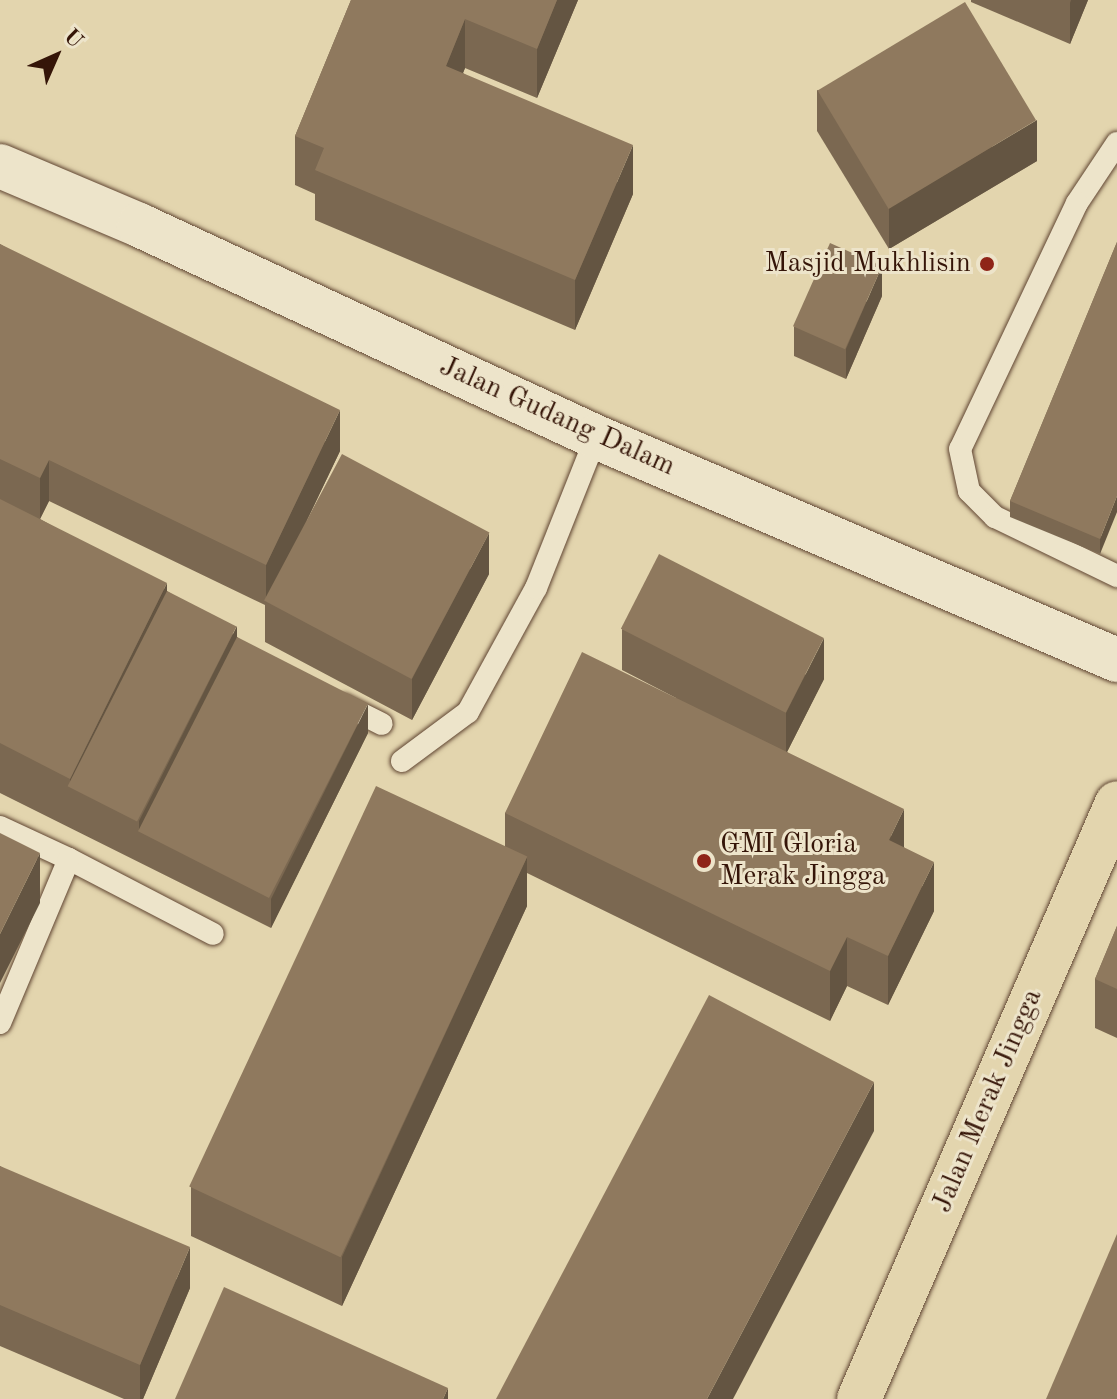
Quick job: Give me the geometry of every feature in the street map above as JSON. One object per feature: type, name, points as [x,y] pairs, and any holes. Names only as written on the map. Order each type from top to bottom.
[{"type":"main road","name":"Jalan Merak Jingga","points":[[859,1399],[1117,803]]},
{"type":"street","name":"Jalan Gudang Dalam","points":[[0,166],[139,225],[596,437],[1117,660]]},
{"type":"lane","points":[[1117,143],[1077,203],[960,449],[969,491],[995,517],[1117,576]]},
{"type":"lane","points":[[402,761],[468,712],[536,588],[596,437]]},
{"type":"lane","points":[[325,696],[382,724]]},
{"type":"lane","points":[[0,827],[213,934]]},
{"type":"lane","points":[[0,1023],[69,859]]},
{"type":"building","points":[[351,0],[557,0],[537,49],[465,19],[446,66],[633,145],[575,280],[315,170],[324,148],[295,136]]},
{"type":"building","points":[[965,2],[1036,120],[889,209],[818,91]]},
{"type":"building","points":[[1117,242],[1117,496],[1100,539],[1010,501]]},
{"type":"building","points":[[830,243],[882,266],[845,349],[793,326]]},
{"type":"building","points":[[0,244],[340,410],[266,565],[49,460],[40,478],[0,459]]},
{"type":"building","points":[[342,454],[489,532],[412,679],[264,601]]},
{"type":"building","points":[[0,499],[167,583],[70,779],[0,743]]},
{"type":"building","points":[[659,554],[824,638],[786,713],[621,629]]},
{"type":"building","points":[[167,591],[236,626],[137,822],[68,786]]},
{"type":"building","points":[[237,637],[368,704],[269,898],[138,831]]},
{"type":"building","name":"GMI Gloria Merak Jingga","points":[[582,652],[904,809],[889,840],[934,862],[888,956],[847,937],[830,971],[505,813]]},
{"type":"building","points":[[376,786],[527,857],[341,1257],[189,1187]]},
{"type":"building","points":[[0,833],[40,853],[0,934]]},
{"type":"building","points":[[1117,926],[1117,989],[1095,979]]},
{"type":"building","points":[[709,995],[874,1082],[707,1399],[496,1399]]},
{"type":"building","points":[[0,1166],[190,1247],[140,1365],[0,1305]]},
{"type":"building","points":[[1117,1234],[1117,1399],[1046,1399]]},
{"type":"building","points":[[224,1287],[448,1388],[443,1399],[175,1399]]},
{"type":"place","name":"Masjid Mukhlisin","points":[[987,264]]},
{"type":"place","name":"GMI Gloria Merak Jingga","points":[[704,861]]}]
